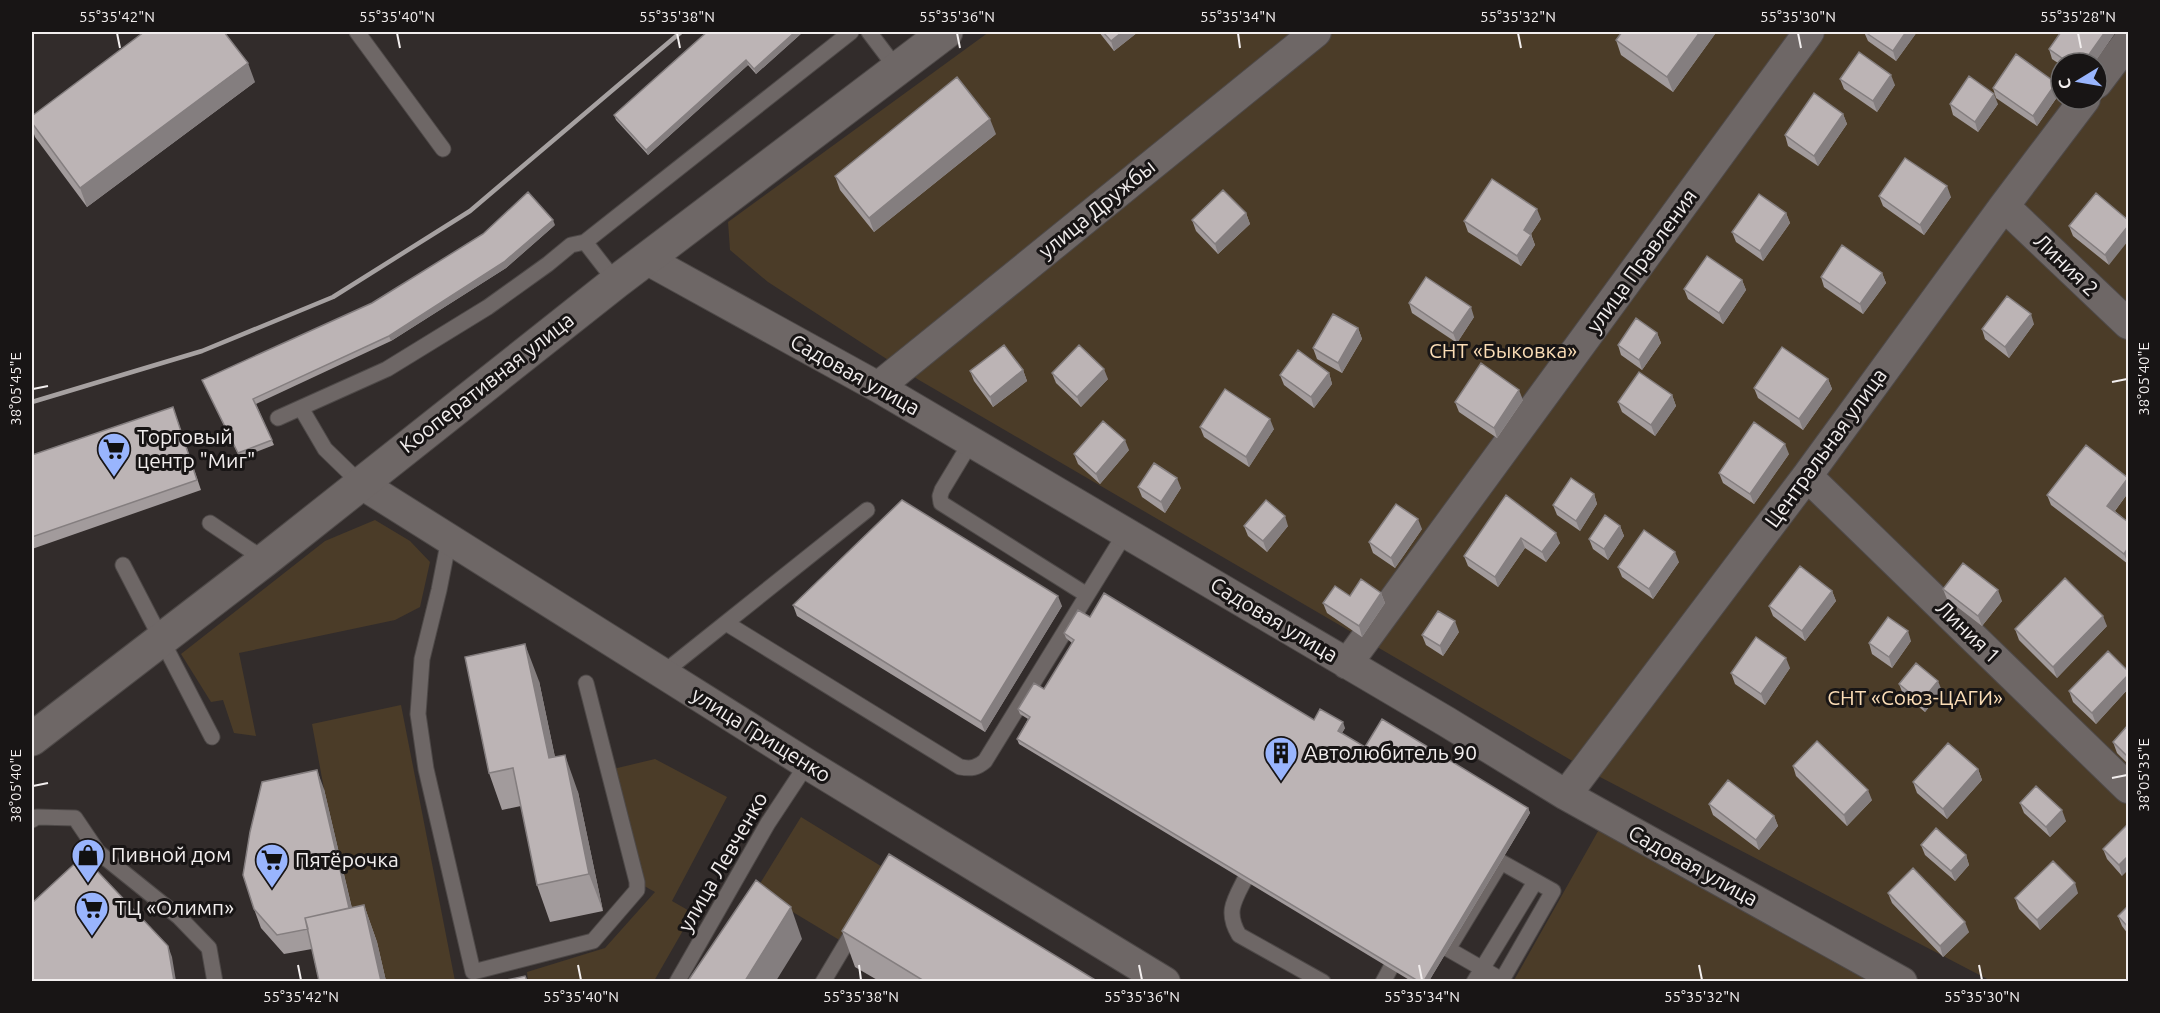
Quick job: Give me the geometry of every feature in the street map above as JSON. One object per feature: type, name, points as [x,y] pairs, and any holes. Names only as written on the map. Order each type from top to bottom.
[{"type":"main road","name":"Кооперативная улица","points":[[32,739],[265,560],[616,282],[946,32]]},
{"type":"street","name":"улица Дружбы","points":[[878,387],[1316,32]]},
{"type":"street","name":"улица Правления","points":[[1347,664],[1809,32]]},
{"type":"street","points":[[2109,67],[2128,42]]},
{"type":"street","name":"Центральная улица","points":[[1566,795],[1807,476],[2076,111]]},
{"type":"street","name":"Линия 2","points":[[2004,206],[2128,324]]},
{"type":"street","name":"Садовая улица","points":[[646,259],[878,387],[1566,795],[1902,981]]},
{"type":"street","name":"Линия 1","points":[[1807,476],[2128,788]]},
{"type":"street","name":"улица Грищенко","points":[[360,483],[807,764],[1165,981]]},
{"type":"lane","points":[[357,32],[443,149]]},
{"type":"lane","points":[[278,418],[387,369],[488,307],[571,245],[585,242],[851,32]]},
{"type":"lane","points":[[869,32],[897,69]]},
{"type":"lane","points":[[585,242],[616,282]]},
{"type":"lane","points":[[301,408],[325,449],[360,483]]},
{"type":"lane","points":[[971,442],[942,490],[941,503],[1087,595]]},
{"type":"lane","points":[[663,673],[867,510]]},
{"type":"lane","points":[[210,523],[265,560]]},
{"type":"lane","points":[[726,623],[960,767],[969,769],[978,767],[985,761],[1126,532]]},
{"type":"lane","points":[[449,539],[422,659],[418,714],[426,769],[473,972],[593,941],[637,891],[637,882],[586,682]]},
{"type":"lane","points":[[123,565],[213,737]]},
{"type":"lane","name":"улица Левченко","points":[[677,981],[768,823],[807,764]]},
{"type":"lane","points":[[32,820],[37,817],[75,818],[98,852],[179,917],[209,948],[215,981]]},
{"type":"lane","points":[[1501,862],[1553,891],[1502,980],[1482,968],[1448,949],[1501,862]]},
{"type":"lane","points":[[1244,881],[1232,904],[1232,924],[1239,935],[1323,981]]},
{"type":"lane","points":[[1474,981],[1535,882]]},
{"type":"lane","points":[[823,981],[864,914]]},
{"type":"green space","name":"СНТ «Быковка»","points":[[989,32],[2128,32],[2128,981],[1991,981],[1600,777],[919,380],[768,282],[730,250],[728,222]]},
{"type":"green space","points":[[375,520],[410,541],[430,562],[420,607],[395,620],[239,653],[256,736],[234,733],[223,700],[211,702],[181,654],[325,541]]},
{"type":"green space","points":[[401,705],[455,981],[386,981],[361,946],[324,789],[312,724]]},
{"type":"green space","points":[[655,759],[727,797],[672,901],[693,913],[654,981],[528,981],[527,972],[605,948],[655,892],[637,882],[609,770]]},
{"type":"green space","points":[[801,817],[889,871],[846,944],[756,890]]},
{"type":"green space","points":[[1606,817],[1902,982],[1513,982]]},
{"type":"building","points":[[144,32],[224,32],[248,63],[80,188],[32,123],[32,116]]},
{"type":"building","points":[[707,32],[795,32],[754,69],[746,60],[646,150],[614,115]]},
{"type":"building","points":[[1103,32],[1122,32],[1111,41]]},
{"type":"building","points":[[1622,32],[1700,32],[1667,77],[1616,40]]},
{"type":"building","points":[[1865,32],[1906,32],[1893,51]]},
{"type":"building","points":[[2061,32],[2105,32],[2092,51],[2052,51],[2049,49]]},
{"type":"building","points":[[1859,52],[1891,75],[1873,101],[1840,79]]},
{"type":"building","points":[[2016,54],[2049,78],[2049,93],[2033,116],[1993,88]]},
{"type":"building","points":[[1969,76],[1994,94],[1975,122],[1950,104]]},
{"type":"building","points":[[957,77],[990,119],[869,218],[835,176]]},
{"type":"building","points":[[1814,93],[1843,114],[1814,156],[1785,135]]},
{"type":"building","points":[[1905,158],[1947,186],[1920,225],[1879,196]]},
{"type":"building","points":[[1492,179],[1537,209],[1524,230],[1531,235],[1517,256],[1464,221]]},
{"type":"building","points":[[1223,190],[1246,213],[1215,244],[1192,220]]},
{"type":"building","points":[[528,192],[553,220],[504,262],[389,336],[253,399],[272,440],[238,453],[202,380],[372,303],[483,234]]},
{"type":"building","points":[[2096,193],[2128,220],[2128,226],[2105,255],[2069,226]]},
{"type":"building","points":[[1759,194],[1786,213],[1760,251],[1732,232]]},
{"type":"building","points":[[1842,245],[1882,273],[1860,304],[1821,277]]},
{"type":"building","points":[[1707,256],[1742,280],[1719,313],[1684,289]]},
{"type":"building","points":[[1426,277],[1471,307],[1453,333],[1409,303]]},
{"type":"building","points":[[2007,296],[2031,314],[2005,347],[1982,329]]},
{"type":"building","points":[[1333,314],[1358,328],[1338,363],[1313,348]]},
{"type":"building","points":[[1636,318],[1657,333],[1639,360],[1618,345]]},
{"type":"building","points":[[1004,345],[1023,370],[990,397],[970,371]]},
{"type":"building","points":[[1079,345],[1104,369],[1077,397],[1052,373]]},
{"type":"building","points":[[1782,347],[1828,379],[1799,419],[1754,388]]},
{"type":"building","points":[[1298,350],[1329,373],[1311,397],[1280,375]]},
{"type":"building","points":[[1481,363],[1519,390],[1494,428],[1455,402]]},
{"type":"building","points":[[1639,372],[1672,395],[1651,425],[1618,402]]},
{"type":"building","points":[[1225,389],[1270,419],[1246,457],[1200,427]]},
{"type":"building","name":"Торговый центр \"Миг\"","points":[[173,407],[197,480],[32,537],[32,455]]},
{"type":"building","points":[[1103,421],[1125,440],[1096,474],[1074,454]]},
{"type":"building","points":[[1754,422],[1785,444],[1750,494],[1719,473]]},
{"type":"building","points":[[2086,445],[2128,478],[2107,506],[2128,522],[2128,548],[2124,554],[2047,495]]},
{"type":"building","points":[[1154,463],[1177,478],[1161,502],[1138,487]]},
{"type":"building","points":[[1571,478],[1594,494],[1576,521],[1553,505]]},
{"type":"building","points":[[1506,495],[1556,533],[1542,552],[1521,538],[1495,577],[1464,556]]},
{"type":"building","points":[[902,500],[1058,596],[981,722],[793,605]]},
{"type":"building","points":[[1266,500],[1285,516],[1263,541],[1244,526]]},
{"type":"building","points":[[1396,504],[1418,519],[1391,558],[1369,542]]},
{"type":"building","points":[[1605,515],[1620,526],[1604,549],[1589,539]]},
{"type":"building","points":[[1644,530],[1675,552],[1649,589],[1618,567]]},
{"type":"building","points":[[1963,563],[1998,590],[1978,616],[1943,589]]},
{"type":"building","points":[[1800,566],[1832,591],[1802,631],[1769,606]]},
{"type":"building","points":[[2065,578],[2103,616],[2053,667],[2015,629]]},
{"type":"building","points":[[1361,579],[1381,593],[1359,626],[1323,603],[1335,586],[1350,596]]},
{"type":"building","name":"Автолюбитель 90","points":[[1104,593],[1314,720],[1320,709],[1343,722],[1338,731],[1365,747],[1382,719],[1528,808],[1424,981],[1418,981],[1017,739],[1030,717],[1018,709],[1034,683],[1044,689],[1074,640],[1064,633],[1078,610],[1090,617]]},
{"type":"building","points":[[1438,611],[1455,621],[1440,646],[1422,635]]},
{"type":"building","points":[[1888,617],[1908,631],[1889,657],[1869,643]]},
{"type":"building","points":[[1756,637],[1786,658],[1761,694],[1731,673]]},
{"type":"building","points":[[525,644],[549,758],[565,755],[589,874],[537,885],[513,768],[489,773],[465,657]]},
{"type":"building","points":[[2108,651],[2128,671],[2128,675],[2092,713],[2069,691]]},
{"type":"building","points":[[1916,663],[1938,681],[1921,702],[1899,684]]},
{"type":"building","points":[[2128,725],[2128,757],[2113,742]]},
{"type":"building","points":[[1817,741],[1868,790],[1844,815],[1793,766]]},
{"type":"building","points":[[1948,743],[1978,769],[1943,809],[1913,782]]},
{"type":"building","points":[[317,770],[349,908],[305,918],[308,929],[277,935],[254,909],[243,875],[262,782]]},
{"type":"building","points":[[1728,780],[1774,816],[1756,840],[1709,804]]},
{"type":"building","points":[[2036,786],[2062,810],[2046,827],[2020,803]]},
{"type":"building","points":[[2128,824],[2128,856],[2119,865],[2103,849]]},
{"type":"building","points":[[1936,828],[1966,855],[1951,871],[1921,845]]},
{"type":"building","points":[[889,854],[1097,981],[924,981],[842,931]]},
{"type":"building","name":"ТЦ «Олимп»","points":[[83,856],[168,946],[174,981],[32,981],[32,903]]},
{"type":"building","points":[[2053,861],[2075,883],[2037,920],[2015,898]]},
{"type":"building","points":[[1913,868],[1965,922],[1940,946],[1888,893]]},
{"type":"building","points":[[756,880],[791,907],[745,981],[688,981]]},
{"type":"building","points":[[364,905],[381,981],[319,981],[305,918]]},
{"type":"building","points":[[2128,906],[2128,927],[2118,916]]},
{"type":"building","points":[[525,976],[527,981],[502,981]]},
{"type":"railway","points":[[32,402],[202,351],[333,297],[470,211],[681,32]]},
{"type":"place","name":"Торговый центр \"Миг\"","points":[[114,478]]},
{"type":"place","name":"Автолюбитель 90","points":[[1281,782]]},
{"type":"place","name":"Пивной дом","points":[[88,884]]},
{"type":"place","name":"Пятёрочка","points":[[272,889]]},
{"type":"place","name":"ТЦ «Олимп»","points":[[92,937]]},
{"type":"park label","name":"СНТ «Союз-ЦАГИ»","points":[[1915,698]]}]
